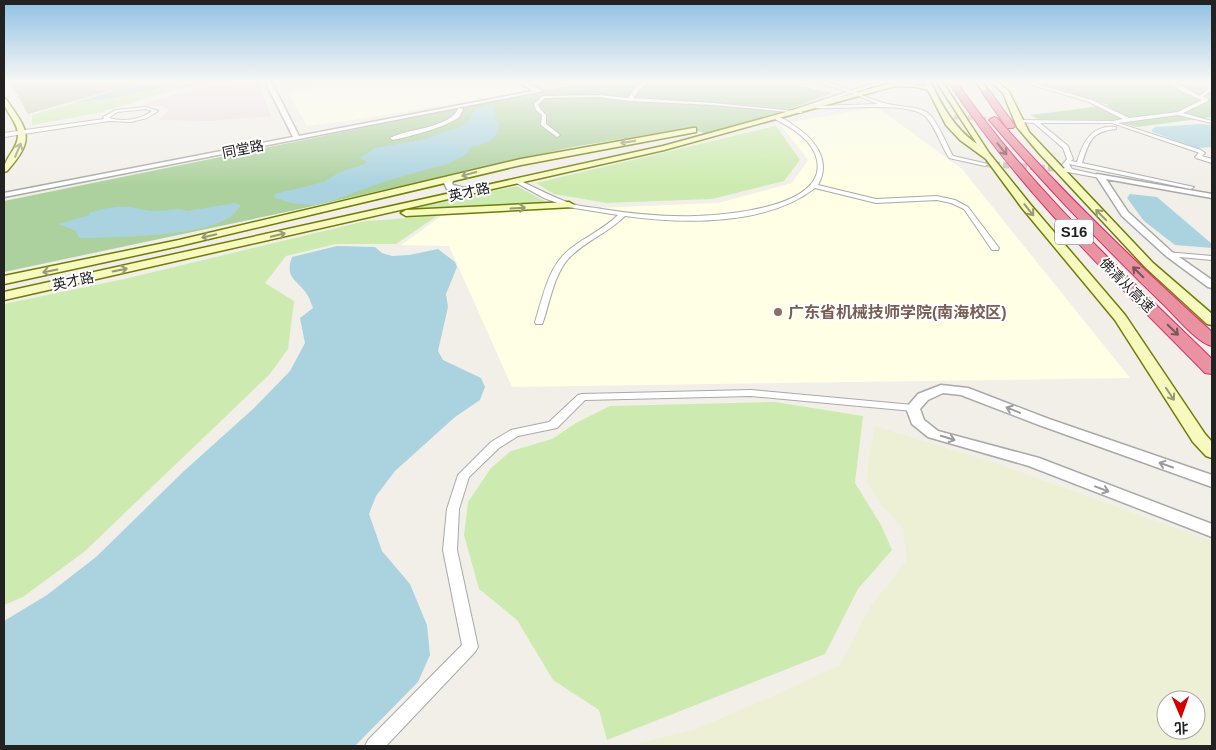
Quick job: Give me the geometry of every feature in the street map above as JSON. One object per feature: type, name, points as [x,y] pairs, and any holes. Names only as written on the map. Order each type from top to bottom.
[{"type":"highway","name":"佛清从高速","points":[[976,116],[1054,211],[1212,369]]},
{"type":"highway","name":"佛清从高速","points":[[991,116],[1049,182],[1137,271],[1212,341]]},
{"type":"highway","points":[[1002,116],[1033,153],[1049,182]]},
{"type":"main road","points":[[4,169],[14,158],[24,136],[14,116]]},
{"type":"main road","name":"英才路","points":[[4,296],[664,148],[782,116]]},
{"type":"main road","points":[[946,116],[963,138],[987,161],[1026,206],[1120,318],[1199,438],[1212,452]]},
{"type":"main road","points":[[960,116],[987,161]]},
{"type":"main road","points":[[1017,118],[1018,125],[1150,266],[1212,321]]},
{"type":"main road","points":[[4,280],[179,243],[521,162],[693,130]]},
{"type":"main road","points":[[365,215],[569,205]]},
{"type":"street","points":[[107,118],[112,116]]},
{"type":"street","points":[[4,131],[107,118],[135,119],[146,116]]},
{"type":"street","points":[[288,116],[300,138]]},
{"type":"street","points":[[290,116],[300,138]]},
{"type":"street","name":"同堂路","points":[[4,195],[411,116]]},
{"type":"street","points":[[393,138],[410,135],[456,116]]},
{"type":"street","points":[[544,116],[543,124],[557,134]]},
{"type":"street","name":"英才路","points":[[451,179],[448,184],[450,187],[474,189],[656,148],[777,116]]},
{"type":"street","points":[[930,116],[951,157],[987,161]]},
{"type":"street","points":[[1122,116],[1128,120]]},
{"type":"street","points":[[1017,118],[1038,122],[1114,122],[1155,116]]},
{"type":"street","points":[[1188,116],[1212,122]]},
{"type":"street","points":[[777,118],[805,135],[814,145],[822,163],[815,186]]},
{"type":"street","points":[[1038,122],[1066,147],[1070,158],[1066,162]]},
{"type":"street","points":[[1114,122],[1199,151],[1202,153],[1198,157],[1212,161]]},
{"type":"street","points":[[1080,164],[1086,144],[1098,131],[1108,127],[1139,132]]},
{"type":"street","points":[[4,135],[22,130]]},
{"type":"street","points":[[1066,162],[1191,187],[1212,196]]},
{"type":"street","points":[[1066,162],[1065,165],[1070,170]]},
{"type":"street","points":[[1062,170],[1191,187]]},
{"type":"street","points":[[1100,176],[1125,214],[1168,254],[1212,285]]},
{"type":"street","points":[[516,180],[540,194],[569,205],[622,215],[682,218],[729,216],[752,212],[784,203],[815,186],[876,201],[936,198],[953,201],[966,208],[995,248]]},
{"type":"street","points":[[539,322],[560,264],[572,252],[614,224],[622,215]]},
{"type":"street","points":[[1168,254],[1212,258]]},
{"type":"street","points":[[1212,481],[1044,422],[963,391],[941,389],[923,396],[913,408],[913,416],[919,426],[933,434],[1034,462],[1212,531]]},
{"type":"street","points":[[374,746],[470,647],[450,550],[453,509],[464,475],[495,445],[515,433],[553,425],[582,397],[750,393],[913,408]]},
{"type":"shaded area","points":[[163,116],[271,116],[210,121],[159,120]]},
{"type":"shaded area","points":[[301,116],[378,116],[360,119],[307,126]]},
{"type":"shaded area","name":"广东省机械技师学院(南海校区)","points":[[826,116],[889,116],[962,169],[1130,378],[512,387],[449,246],[401,245],[444,214],[718,203],[792,183],[808,160],[780,124]]},
{"type":"shaded area","points":[[875,426],[995,463],[1212,541],[1212,746],[628,746],[695,729],[840,665],[871,605],[907,561],[903,529],[880,503],[867,483],[868,462]]},
{"type":"green space","points":[[32,116],[82,116],[32,125]]},
{"type":"green space","points":[[421,116],[771,116],[708,134],[688,128],[573,147],[291,211],[4,272],[4,201]]},
{"type":"green space","points":[[1032,116],[1212,116],[1138,127],[1108,120],[1038,119]]},
{"type":"green space","points":[[776,126],[800,160],[784,181],[712,199],[606,203],[554,194],[536,183]]},
{"type":"green space","points":[[517,186],[548,203],[402,210]]},
{"type":"green space","points":[[437,216],[396,244],[336,244],[286,256],[265,283],[294,301],[288,349],[270,374],[84,552],[23,597],[4,605],[4,304],[124,279],[366,221]]},
{"type":"green space","points":[[775,402],[863,416],[855,483],[881,525],[892,550],[858,589],[825,654],[607,740],[599,710],[553,680],[517,620],[479,589],[464,535],[468,502],[491,468],[511,451],[552,439],[576,423],[610,406]]},
{"type":"water","points":[[471,116],[494,116],[494,119],[499,123],[497,133],[487,143],[473,146],[465,155],[450,163],[389,180],[315,205],[291,203],[274,197],[275,194],[324,182],[340,172],[362,165],[367,162],[360,158],[375,148],[427,139],[469,122]]},
{"type":"water","points":[[1212,125],[1212,147],[1197,148],[1152,132],[1152,129],[1156,127]]},
{"type":"water","points":[[1130,194],[1157,197],[1212,244],[1212,248],[1175,245],[1144,221],[1127,198]]},
{"type":"water","points":[[235,203],[241,205],[230,217],[217,224],[199,229],[157,235],[79,238],[76,231],[59,224],[89,215],[89,213],[114,207],[152,211],[176,209],[188,211]]},
{"type":"water","points":[[337,246],[375,247],[382,253],[392,256],[409,255],[438,249],[455,262],[457,267],[446,294],[448,307],[438,351],[443,360],[481,378],[485,387],[480,400],[455,417],[395,471],[376,496],[369,514],[382,551],[410,584],[427,625],[430,655],[418,682],[355,746],[4,746],[4,621],[47,595],[96,557],[184,471],[253,409],[290,371],[305,343],[300,318],[313,308],[304,290],[291,275],[290,265],[292,257]]},
{"type":"tunnel","points":[[940,116],[1019,121]]},
{"type":"tunnel","points":[[985,164],[1061,169]]},
{"type":"place","name":"广东省机械技师学院(南海校区)","points":[[778,312]]}]
